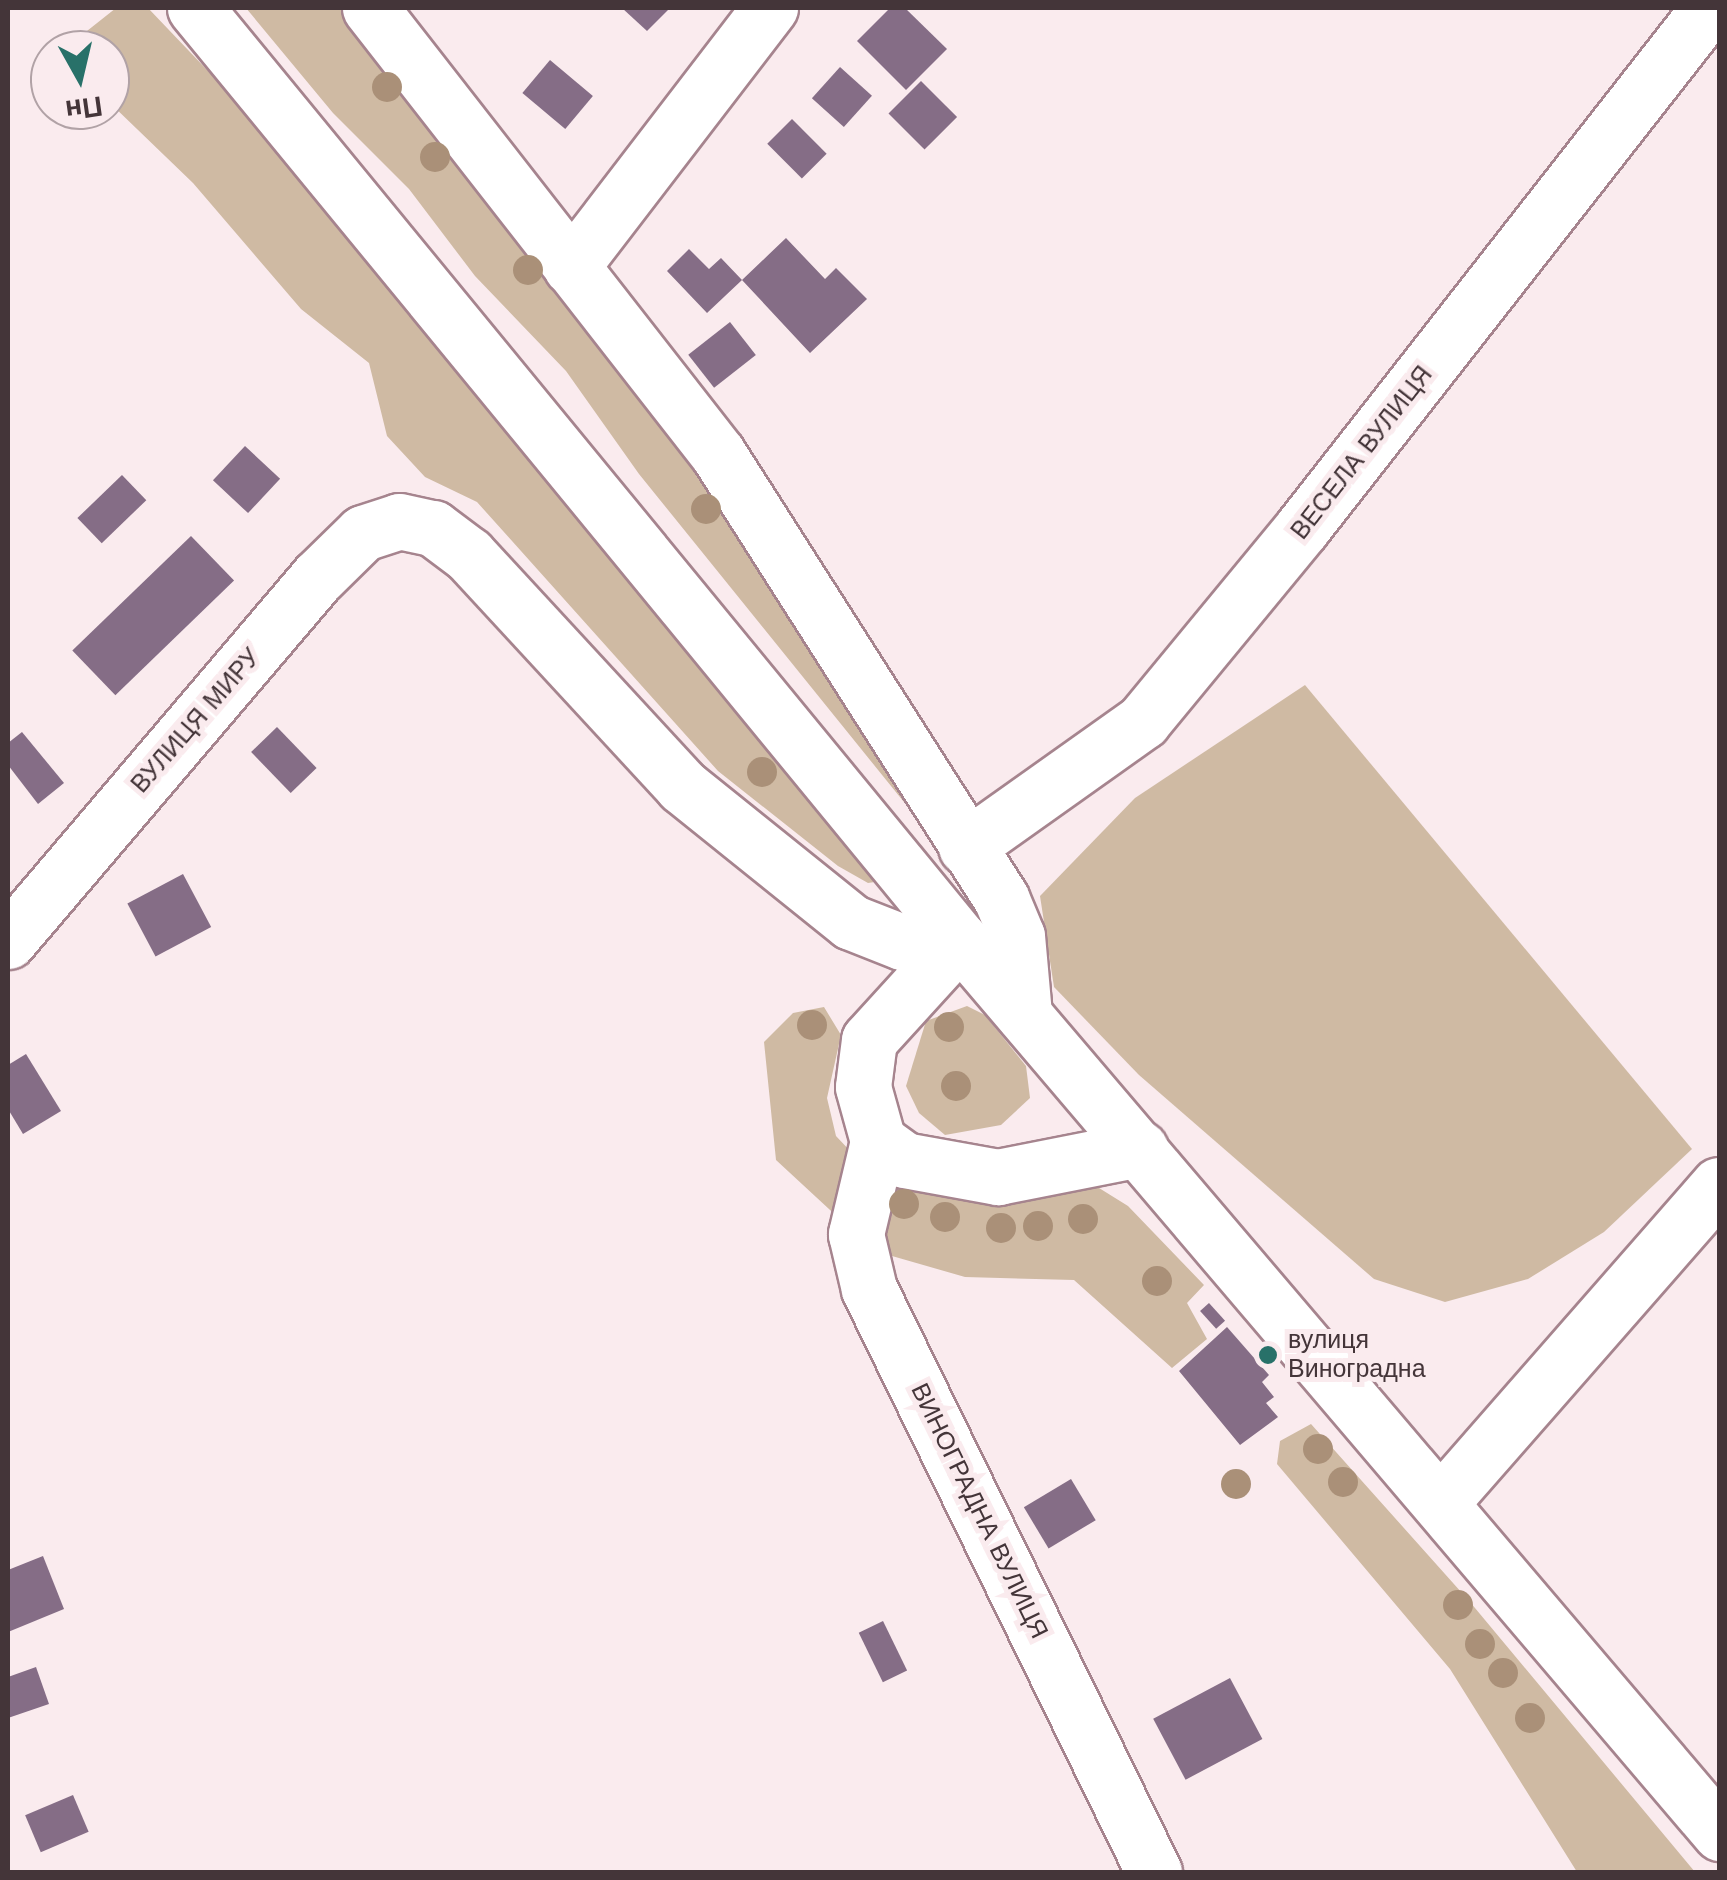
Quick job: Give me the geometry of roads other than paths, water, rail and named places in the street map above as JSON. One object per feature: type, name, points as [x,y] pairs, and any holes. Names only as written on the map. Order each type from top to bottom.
[{"type":"street","points":[[195,8],[960,940],[1720,1832]]},
{"type":"street","points":[[370,8],[718,454],[1002,898],[1017,936],[1024,1015]]},
{"type":"street","points":[[571,268],[770,8]]},
{"type":"street","name":"ВЕСЕЛА ВУЛИЦЯ","points":[[966,847],[1143,722],[1436,360],[1708,8]]},
{"type":"street","name":"ВУЛИЦЯ МИРУ","points":[[8,941],[318,577],[363,534],[399,521],[433,528],[469,555],[682,786],[851,922],[902,942],[960,940]]},
{"type":"street","points":[[960,940],[869,1040],[862,1086],[878,1140],[904,1160],[998,1176],[1140,1149]]},
{"type":"street","name":"ВИНОГРАДНА ВУЛИЦЯ","points":[[878,1140],[856,1234],[869,1289],[1154,1872]]},
{"type":"street","points":[[1442,1502],[1720,1185]]},
{"type":"place","name":"вулиця Виноградна","points":[[1268,1355]]}]
